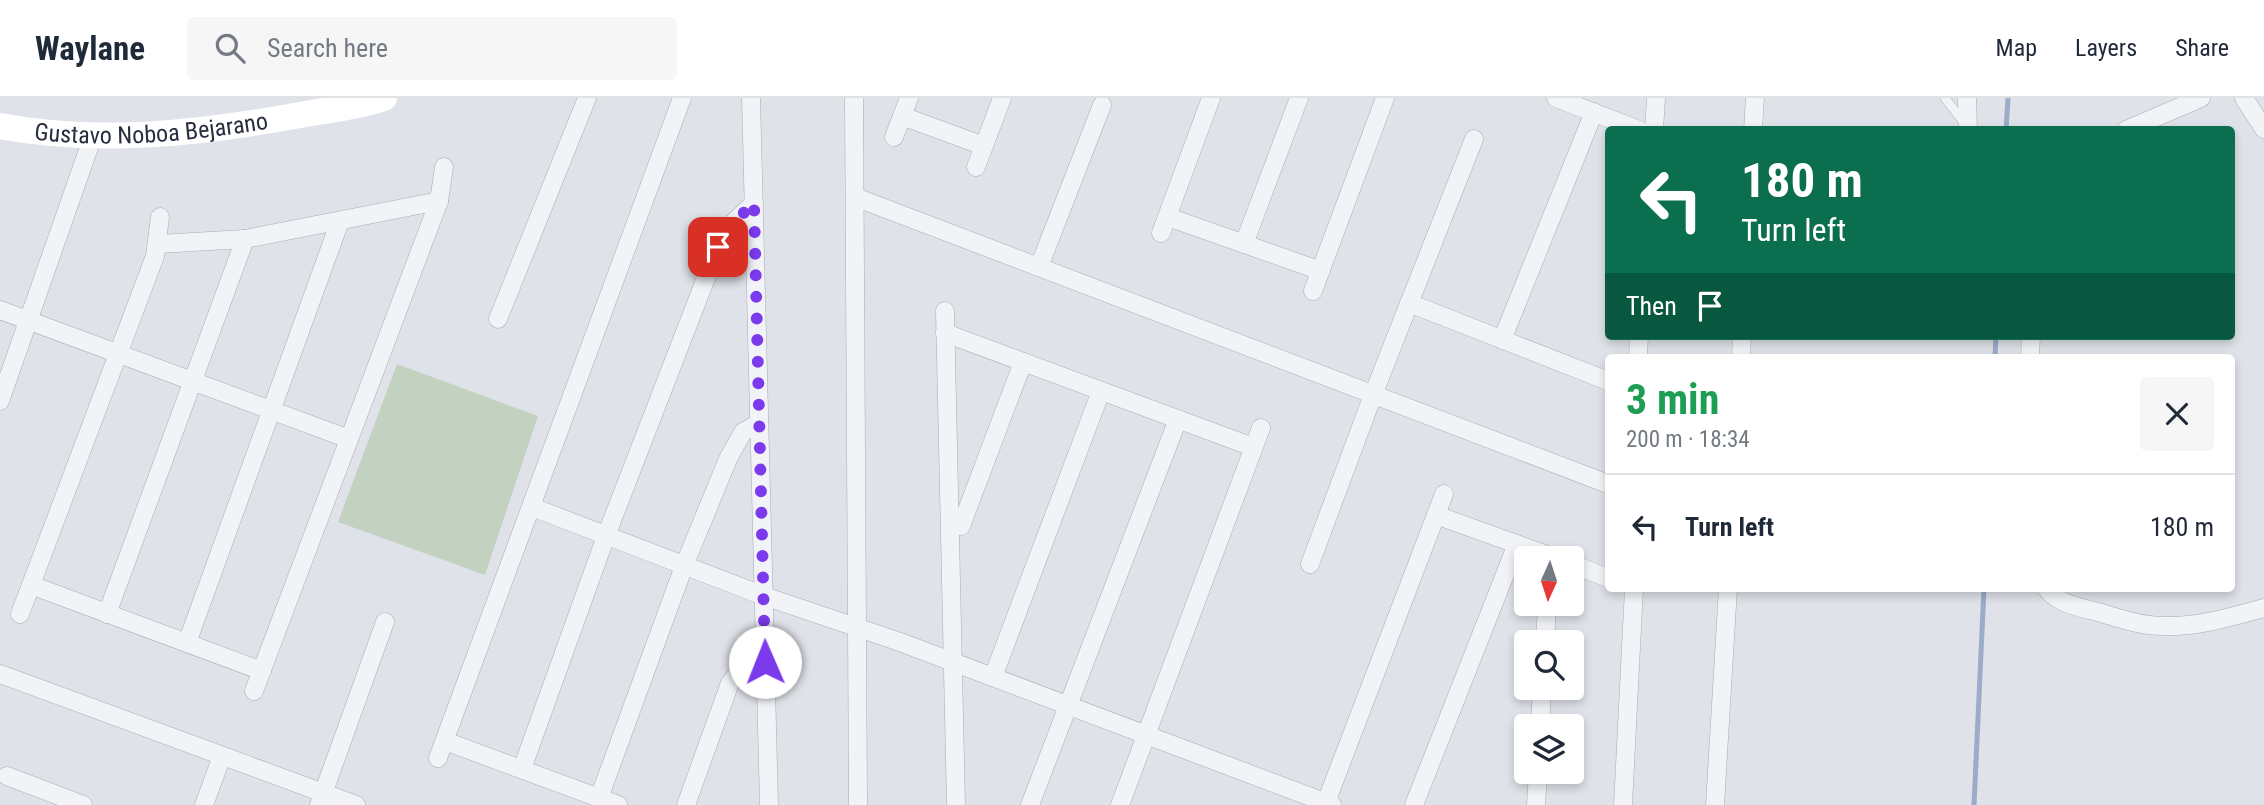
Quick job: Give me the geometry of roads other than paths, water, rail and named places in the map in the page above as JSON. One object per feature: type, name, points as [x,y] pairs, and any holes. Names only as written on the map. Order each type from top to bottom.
[{"type":"street","name":"Gustavo Noboa Bejarano","points":[[0,127],[27,132],[93,136],[222,129],[384,98]]},
{"type":"street","points":[[498,320],[587,98]]},
{"type":"street","points":[[438,758],[682,98]]},
{"type":"street","points":[[751,98],[769,805]]},
{"type":"street","points":[[854,98],[858,805]]},
{"type":"street","points":[[894,136],[909,98]]},
{"type":"street","points":[[976,167],[1002,98]]},
{"type":"street","points":[[1211,98],[1164,225],[1244,244],[1321,271]]},
{"type":"street","points":[[1244,244],[1299,98]]},
{"type":"street","points":[[1313,291],[1385,98]]},
{"type":"street","points":[[1556,98],[1629,126]]},
{"type":"street","points":[[1654,126],[1656,98]]},
{"type":"street","points":[[1753,126],[1755,98]]},
{"type":"street","points":[[1967,98],[1968,126]]},
{"type":"street","points":[[2135,126],[2201,98]]},
{"type":"street","points":[[2244,98],[2264,129]]},
{"type":"street","points":[[1039,268],[1102,105]]},
{"type":"street","points":[[1502,340],[1594,112]]},
{"type":"street","points":[[902,116],[984,146]]},
{"type":"street","points":[[0,401],[93,136]]},
{"type":"street","points":[[1310,564],[1474,139]]},
{"type":"street","points":[[254,691],[439,201],[444,167]]},
{"type":"street","points":[[855,197],[1605,483]]},
{"type":"street","points":[[158,244],[245,239],[439,201]]},
{"type":"street","points":[[522,769],[606,536],[718,247],[733,223],[754,203]]},
{"type":"street","points":[[20,614],[158,244],[160,217]]},
{"type":"street","points":[[187,643],[340,221]]},
{"type":"street","points":[[107,614],[195,382],[245,239]]},
{"type":"street","points":[[1409,303],[1605,380]]},
{"type":"street","points":[[0,310],[349,439]]},
{"type":"street","points":[[945,311],[956,805]]},
{"type":"street","points":[[945,333],[1254,447]]},
{"type":"street","points":[[950,526],[961,526],[1023,362]]},
{"type":"street","points":[[993,677],[1101,391]]},
{"type":"street","points":[[1030,805],[1178,419]]},
{"type":"street","points":[[599,798],[684,566],[728,459],[743,432],[759,423]]},
{"type":"street","points":[[1120,805],[1261,428]]},
{"type":"street","points":[[532,507],[764,596],[953,662],[1328,804],[1444,494]]},
{"type":"street","points":[[1436,514],[1522,546]]},
{"type":"street","points":[[1414,805],[1517,544]]},
{"type":"street","points":[[1584,569],[1605,577]]},
{"type":"street","points":[[31,585],[262,671]]},
{"type":"street","points":[[1623,805],[1634,592]]},
{"type":"street","points":[[1715,805],[1728,592]]},
{"type":"street","points":[[2048,592],[2068,604],[2133,622],[2161,626],[2222,620],[2264,608]]},
{"type":"street","points":[[322,799],[385,622]]},
{"type":"street","points":[[686,805],[730,683],[742,669],[765,662]]},
{"type":"street","points":[[0,674],[222,756],[322,799],[356,805]]},
{"type":"street","points":[[445,741],[618,805]]},
{"type":"street","points":[[204,805],[222,756]]},
{"type":"street","points":[[7,776],[56,801],[83,805]]},
{"type":"street","points":[[1536,805],[1537,784]]},
{"type":"lane","points":[[1945,98],[1966,126]]},
{"type":"waterway","points":[[2006,126],[2008,98]]},
{"type":"waterway","points":[[1995,354],[1996,340]]},
{"type":"waterway","points":[[1974,805],[1984,592]]}]
